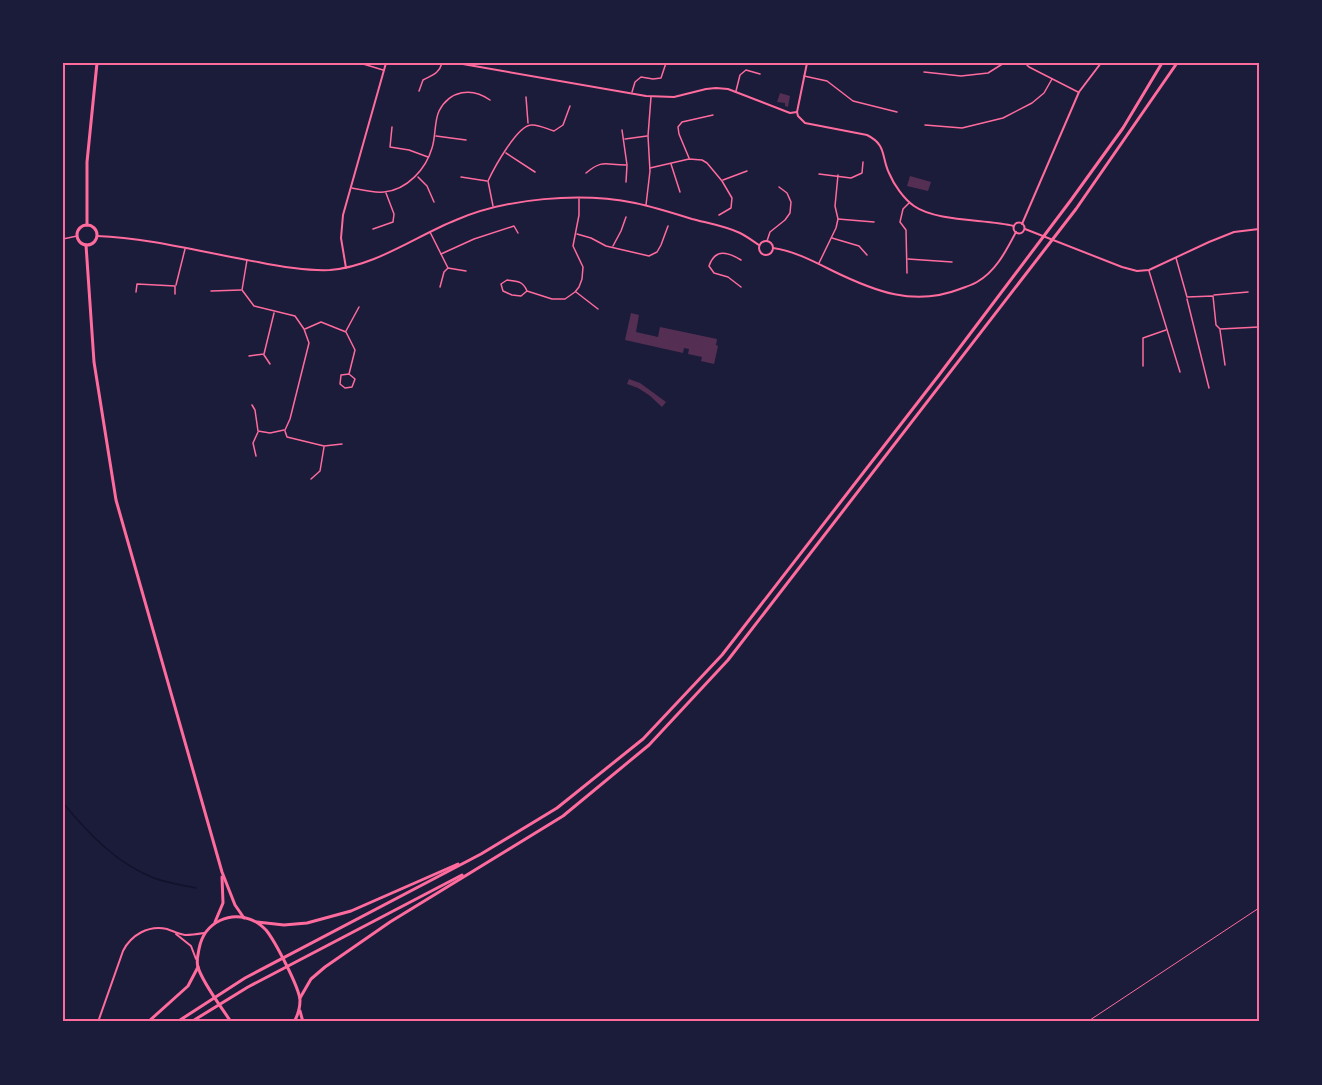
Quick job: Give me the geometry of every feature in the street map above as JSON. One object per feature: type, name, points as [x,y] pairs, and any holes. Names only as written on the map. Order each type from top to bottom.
[{"type":"main road","points":[[87,225],[87,162],[97,63]]},
{"type":"main road","points":[[177,1022],[245,978],[481,854],[557,808],[643,739],[722,655],[932,384],[1123,128],[1162,63]]},
{"type":"main road","points":[[300,998],[311,979],[325,968],[390,922],[563,816],[649,745],[728,660],[1076,209],[1176,64]]},
{"type":"main road","points":[[87,225],[94,227],[97,236],[94,242],[86,245],[80,242],[77,236],[79,229],[87,225]]},
{"type":"main road","points":[[86,245],[94,362],[116,500],[222,872],[235,904],[244,918]]},
{"type":"main road","points":[[214,923],[230,918],[284,925],[307,922],[351,910],[481,854]]},
{"type":"main road","points":[[191,1022],[248,987],[483,864]]},
{"type":"main road","points":[[222,872],[223,903],[214,923],[201,939],[197,962],[203,978],[231,1022]]},
{"type":"main road","points":[[256,922],[265,928],[298,988],[299,1010],[294,1022]]},
{"type":"main road","points":[[148,1022],[188,986],[198,967]]},
{"type":"main road","points":[[299,1010],[303,1022]]},
{"type":"street","points":[[360,63],[384,70]]},
{"type":"street","points":[[346,268],[341,228],[386,63]]},
{"type":"street","points":[[419,91],[423,80],[436,74],[442,63]]},
{"type":"street","points":[[457,63],[651,96],[674,97],[705,89],[728,89],[790,113],[797,112]]},
{"type":"street","points":[[632,93],[640,77],[661,78],[666,63]]},
{"type":"street","points":[[807,63],[798,116],[805,123],[867,135],[876,139],[881,146],[888,173],[910,203],[925,213],[938,216],[994,221],[1014,226],[1017,223],[1022,224]]},
{"type":"street","points":[[884,63],[890,63]]},
{"type":"street","points":[[924,72],[961,76],[988,73],[1004,63]]},
{"type":"street","points":[[1025,63],[1078,92]]},
{"type":"street","points":[[1024,229],[1022,224],[1078,92],[1101,63]]},
{"type":"street","points":[[486,68],[487,64]]},
{"type":"street","points":[[736,92],[740,75],[746,70],[760,74]]},
{"type":"street","points":[[803,76],[827,81],[853,101],[897,112]]},
{"type":"street","points":[[925,125],[962,128],[1004,118],[1032,103],[1044,93],[1052,79]]},
{"type":"street","points":[[351,188],[370,192],[397,189],[417,176],[429,157],[438,113],[446,101],[467,91],[480,93],[489,100]]},
{"type":"street","points":[[646,206],[650,168],[648,136],[651,96]]},
{"type":"street","points":[[526,97],[528,124]]},
{"type":"street","points":[[493,207],[488,181],[517,133],[528,124],[554,131],[563,125],[570,106]]},
{"type":"street","points":[[689,159],[678,128],[682,122],[713,115]]},
{"type":"street","points":[[392,127],[390,147],[409,150],[429,157]]},
{"type":"street","points":[[622,130],[627,165],[626,182]]},
{"type":"street","points":[[435,136],[466,140]]},
{"type":"street","points":[[623,139],[648,136]]},
{"type":"street","points":[[505,153],[535,172]]},
{"type":"street","points":[[650,168],[689,159],[702,160],[707,163],[732,198],[731,208],[719,215]]},
{"type":"street","points":[[819,174],[850,178],[862,173],[863,162]]},
{"type":"street","points":[[586,173],[601,163],[627,165]]},
{"type":"street","points":[[670,163],[680,192]]},
{"type":"street","points":[[722,181],[747,171]]},
{"type":"street","points":[[417,176],[427,186],[435,202]]},
{"type":"street","points":[[818,264],[836,228],[838,219],[835,206],[838,176]]},
{"type":"street","points":[[461,177],[488,181]]},
{"type":"street","points":[[773,248],[771,254],[765,255],[758,249],[762,241],[766,241],[770,232],[790,213],[791,202],[787,192],[779,187]]},
{"type":"street","points":[[373,229],[393,222],[394,214],[386,192]]},
{"type":"street","points":[[527,291],[521,296],[512,295],[503,291],[501,284],[507,280],[520,282],[527,291],[552,299],[565,299],[575,292],[582,279],[583,267],[573,246],[579,215],[579,198]]},
{"type":"street","points":[[97,236],[141,239],[247,260],[309,270],[329,270],[346,268],[381,256],[457,219],[493,207],[579,198],[646,206],[740,233],[759,245]]},
{"type":"street","points":[[907,273],[906,231],[900,222],[903,209],[910,203]]},
{"type":"street","points":[[612,248],[626,217]]},
{"type":"street","points":[[838,219],[874,222]]},
{"type":"street","points":[[441,254],[474,239],[514,226],[518,233]]},
{"type":"street","points":[[576,233],[612,248],[649,256],[657,252],[668,226]]},
{"type":"street","points":[[766,241],[773,248],[800,255],[854,281],[881,291],[900,296],[923,298],[950,293],[978,282],[995,267],[1005,254],[1016,232],[1014,226]]},
{"type":"street","points":[[1016,232],[1020,234],[1024,229]]},
{"type":"street","points":[[1024,229],[1137,271],[1149,270],[1234,232],[1259,229]]},
{"type":"street","points":[[430,231],[448,268]]},
{"type":"street","points":[[63,239],[77,236]]},
{"type":"street","points":[[831,238],[860,246],[867,255]]},
{"type":"street","points":[[175,294],[185,248]]},
{"type":"street","points":[[741,260],[725,253],[718,254],[709,266],[714,273],[728,277],[741,287]]},
{"type":"street","points":[[1176,257],[1209,388]]},
{"type":"street","points":[[906,259],[952,262]]},
{"type":"street","points":[[247,260],[242,290],[254,306],[295,316],[304,329],[309,343],[290,419],[285,430],[287,437],[324,446],[342,444]]},
{"type":"street","points":[[448,268],[466,271]]},
{"type":"street","points":[[440,287],[444,272],[448,268]]},
{"type":"street","points":[[1149,270],[1180,372]]},
{"type":"street","points":[[136,292],[137,284],[176,286]]},
{"type":"street","points":[[211,291],[242,290]]},
{"type":"street","points":[[575,292],[598,309]]},
{"type":"street","points":[[1187,297],[1248,292]]},
{"type":"street","points":[[1213,296],[1214,321],[1220,329],[1225,365]]},
{"type":"street","points":[[346,332],[359,307]]},
{"type":"street","points":[[270,364],[264,354],[275,312]]},
{"type":"street","points":[[304,329],[321,322],[346,332],[355,350],[349,374]]},
{"type":"street","points":[[1220,329],[1259,327]]},
{"type":"street","points":[[1143,366],[1143,338],[1167,329]]},
{"type":"street","points":[[249,356],[264,354]]},
{"type":"street","points":[[349,374],[356,379],[352,387],[345,388],[340,384],[341,375],[349,374]]},
{"type":"street","points":[[252,405],[258,431],[253,442],[256,456]]},
{"type":"street","points":[[258,431],[270,433],[285,430]]},
{"type":"street","points":[[311,480],[320,471],[324,446]]},
{"type":"street","points":[[320,471],[323,474]]},
{"type":"street","points":[[98,1022],[126,945],[134,937],[150,929],[160,928],[189,935],[204,933]]},
{"type":"street","points":[[174,932],[191,946],[197,962]]},
{"type":"path","points":[[1087,1022],[1259,908]]},
{"type":"building","points":[[780,93],[790,96],[788,107],[785,103],[777,102]]},
{"type":"building","points":[[910,176],[931,182],[928,191],[907,186]]},
{"type":"building","points":[[631,313],[639,315],[636,332],[658,337],[660,327],[717,339],[716,345],[718,346],[714,364],[701,361],[702,357],[688,354],[689,349],[684,348],[683,353],[625,340]]},
{"type":"building","points":[[629,379],[640,383],[666,402],[662,407],[649,395],[627,384]]},
{"type":"waterway","points":[[63,803],[93,836],[128,865],[159,880],[196,888]]}]
